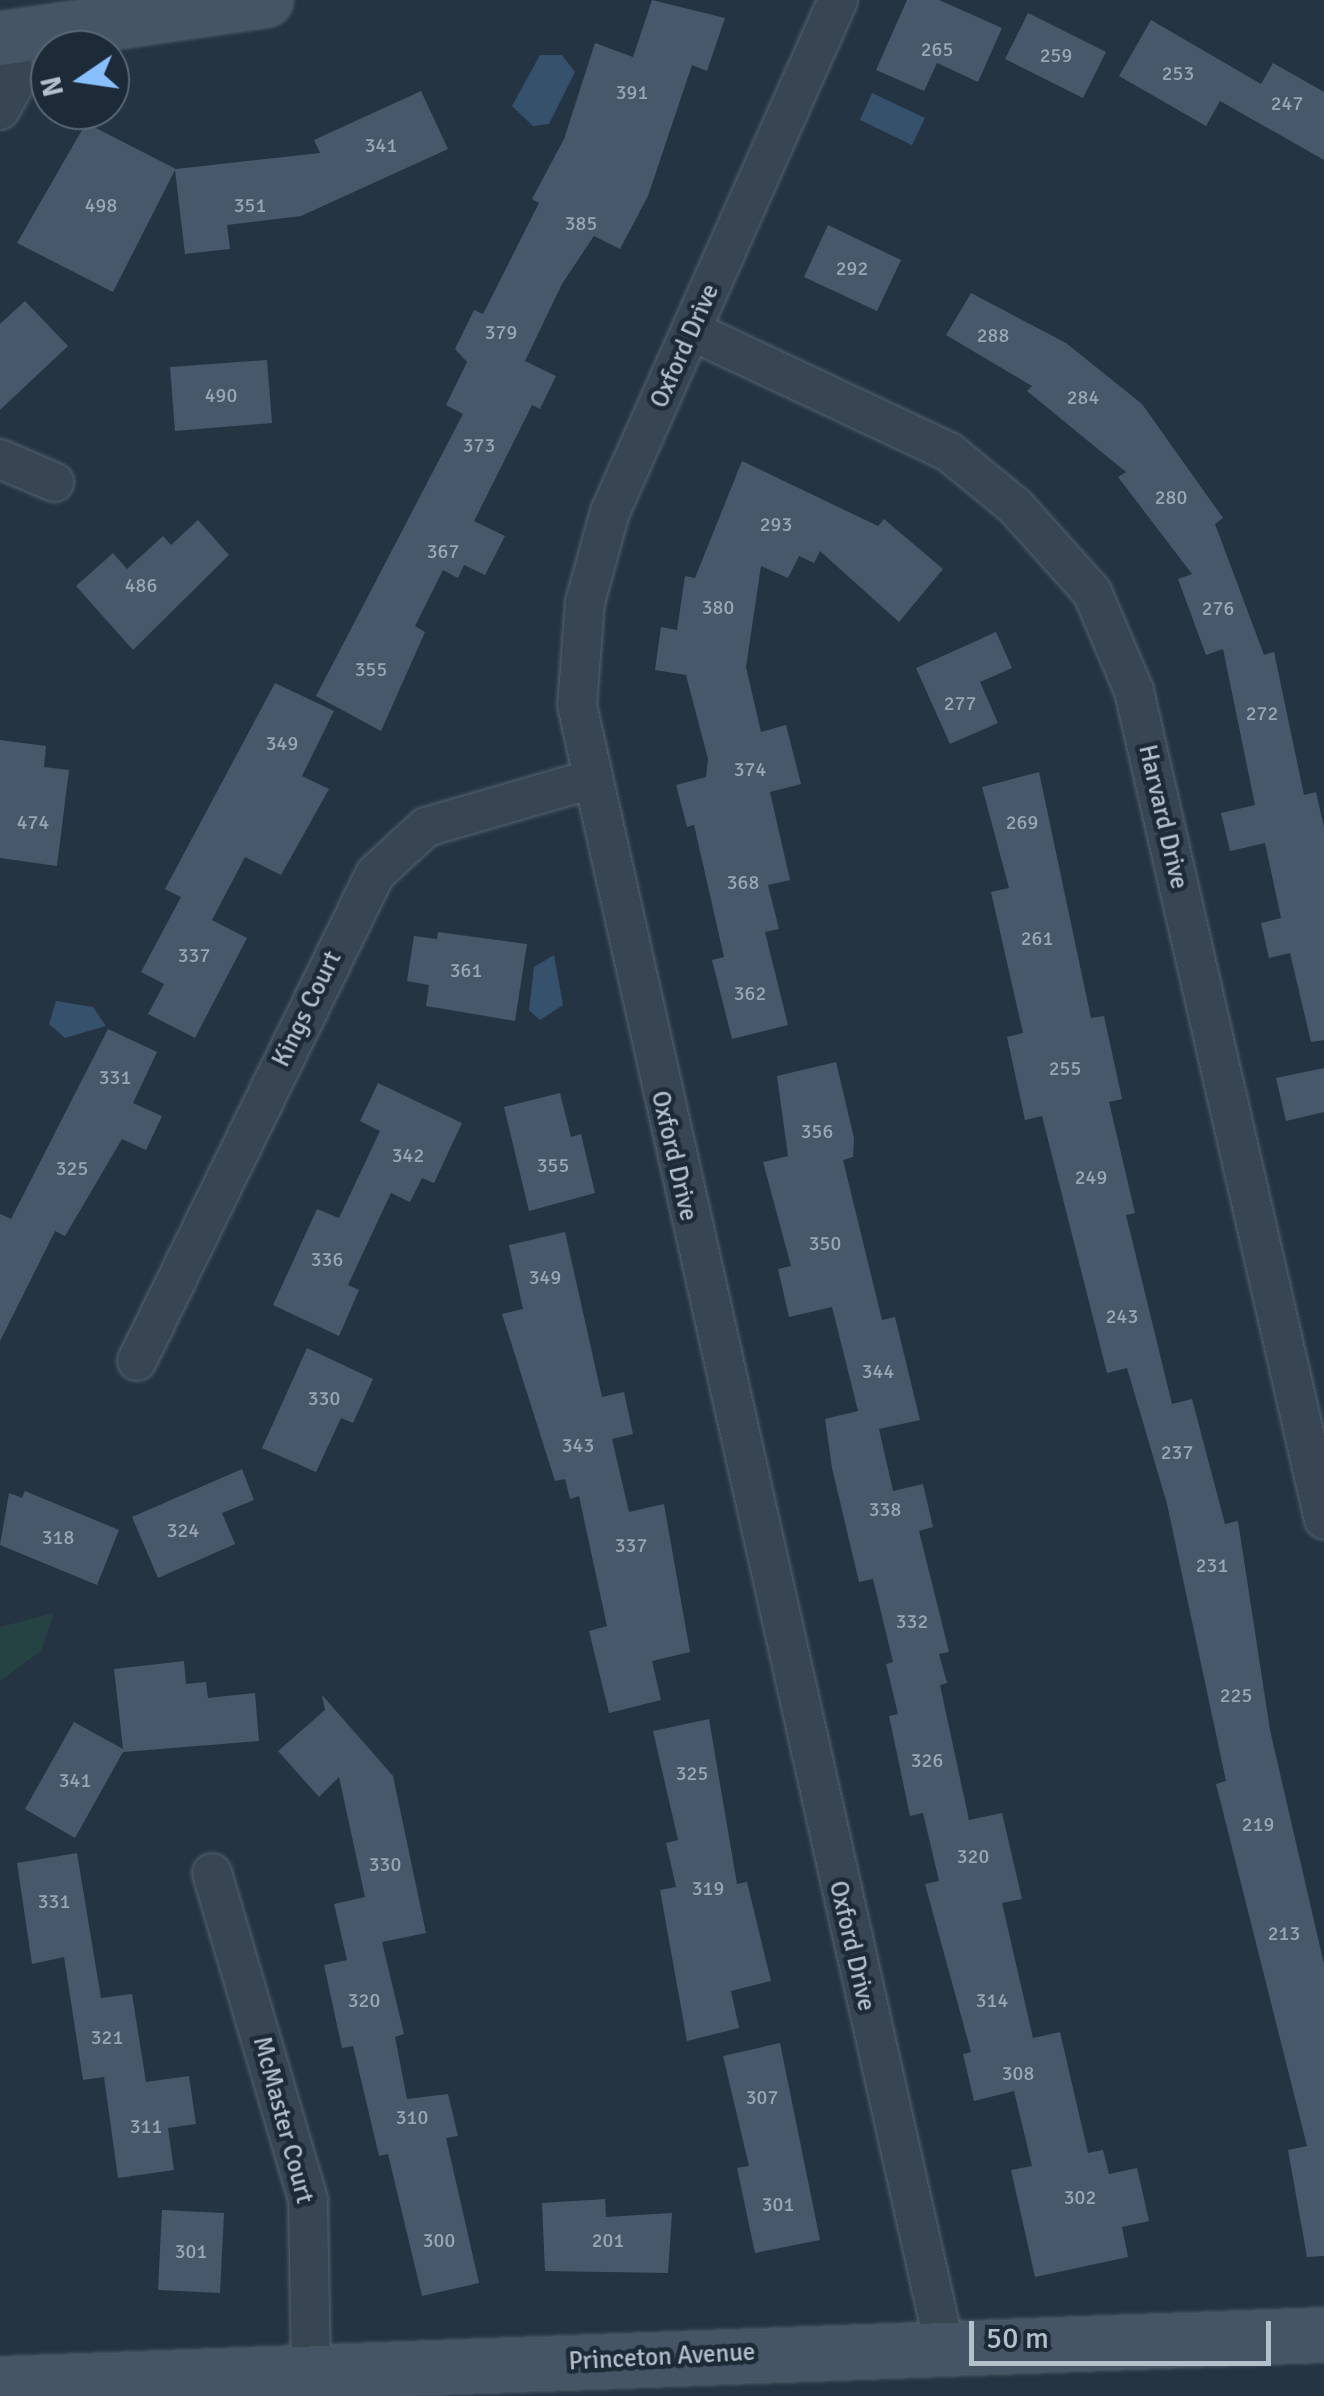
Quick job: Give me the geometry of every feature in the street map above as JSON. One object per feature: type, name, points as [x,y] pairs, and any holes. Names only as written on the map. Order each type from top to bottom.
[{"type":"street","points":[[0,110],[12,88],[6,38],[266,0]]},
{"type":"street","name":"Oxford Drive","points":[[838,0],[592,570],[576,674],[589,780],[944,2344]]},
{"type":"street","name":"Harvard Drive","points":[[692,332],[950,452],[1015,506],[1092,592],[1134,691],[1324,1520]]},
{"type":"street","points":[[0,459],[54,482]]},
{"type":"street","name":"Kings Court","points":[[137,1362],[375,874],[426,827],[589,780]]},
{"type":"street","name":"McMaster Court","points":[[212,1872],[308,2200],[312,2374]]},
{"type":"street","name":"Princeton Avenue","points":[[0,2384],[312,2374],[944,2344],[1324,2335]]},
{"type":"green space","points":[[54,1613],[41,1651],[0,1681],[0,1627]]},
{"type":"water","points":[[540,55],[562,55],[575,72],[549,124],[533,126],[512,106]]},
{"type":"water","points":[[872,93],[925,118],[912,145],[860,120]]},
{"type":"water","points":[[554,955],[563,1005],[540,1020],[529,1010],[534,967]]},
{"type":"water","points":[[56,1001],[93,1007],[106,1026],[65,1038],[49,1024]]},
{"type":"building","points":[[652,0],[725,18],[707,71],[692,65],[648,196],[620,249],[594,236],[562,284],[525,361],[556,376],[540,409],[532,405],[474,521],[505,536],[485,575],[464,565],[458,578],[443,570],[415,626],[425,632],[381,731],[316,696],[463,414],[446,405],[467,362],[455,349],[474,310],[483,314],[539,203],[532,199],[564,139],[595,43],[633,57]]},
{"type":"building","points":[[907,0],[939,0],[1002,28],[978,82],[937,63],[924,91],[876,70]]},
{"type":"building","points":[[1028,13],[1106,52],[1083,98],[1005,59]]},
{"type":"building","points":[[1151,20],[1261,84],[1273,63],[1324,92],[1324,160],[1220,101],[1206,126],[1119,76]]},
{"type":"building","points":[[421,91],[448,149],[301,216],[227,225],[230,249],[185,254],[175,170],[113,292],[17,243],[82,130],[100,130],[176,169],[320,153],[314,140]]},
{"type":"building","points":[[828,225],[901,260],[877,311],[804,277]]},
{"type":"building","points":[[971,293],[1066,343],[1142,404],[1223,518],[1215,524],[1264,655],[1274,652],[1304,795],[1316,792],[1324,827],[1324,1040],[1311,1042],[1290,953],[1269,958],[1261,923],[1281,918],[1265,843],[1230,851],[1221,813],[1255,805],[1223,649],[1206,655],[1178,579],[1192,574],[1118,477],[1126,472],[1027,391],[1032,386],[946,335]]},
{"type":"building","points":[[25,301],[68,346],[0,410],[0,324]]},
{"type":"building","points":[[267,360],[272,423],[175,431],[170,367]]},
{"type":"building","points":[[742,461],[878,526],[884,519],[943,569],[899,622],[820,551],[814,563],[799,556],[788,578],[761,566],[746,667],[761,732],[786,725],[801,784],[770,792],[790,880],[768,885],[779,929],[765,932],[788,1025],[732,1039],[712,960],[724,957],[694,825],[687,827],[676,785],[706,777],[708,759],[686,675],[655,670],[661,627],[677,630],[685,576],[695,578]]},
{"type":"building","points":[[198,520],[229,555],[133,650],[76,586],[113,553],[127,569],[163,536],[171,545]]},
{"type":"building","points":[[996,632],[1012,668],[980,682],[998,723],[950,744],[916,668]]},
{"type":"building","points":[[275,683],[334,711],[302,776],[329,789],[281,875],[245,857],[212,920],[247,938],[195,1038],[148,1014],[164,984],[141,972],[181,897],[165,889]]},
{"type":"building","points":[[0,740],[46,746],[44,767],[69,770],[57,866],[0,858]]},
{"type":"building","points":[[1039,772],[1091,1018],[1104,1016],[1122,1099],[1109,1102],[1135,1213],[1126,1215],[1172,1404],[1192,1399],[1225,1524],[1238,1521],[1270,1730],[1324,1964],[1324,2256],[1307,2257],[1288,2150],[1307,2146],[1216,1784],[1226,1781],[1167,1504],[1127,1368],[1107,1373],[1042,1116],[1025,1120],[1007,1037],[1023,1033],[991,892],[1009,888],[982,787]]},
{"type":"building","points":[[438,932],[527,944],[515,1021],[426,1006],[429,985],[407,981],[414,936],[437,939]]},
{"type":"building","points":[[108,1029],[157,1052],[133,1103],[162,1116],[146,1150],[122,1139],[65,1236],[55,1231],[0,1341],[0,1214],[11,1219]]},
{"type":"building","points":[[836,1062],[854,1138],[853,1157],[843,1160],[882,1320],[895,1317],[920,1420],[879,1429],[893,1491],[923,1484],[933,1527],[919,1531],[949,1652],[939,1654],[947,1683],[940,1685],[969,1820],[1002,1813],[1022,1899],[1002,1903],[1033,2038],[1060,2032],[1088,2153],[1103,2150],[1109,2174],[1137,2168],[1149,2221],[1122,2227],[1128,2257],[1035,2277],[1011,2170],[1032,2166],[1014,2091],[974,2101],[963,2054],[971,2052],[925,1884],[939,1881],[923,1813],[910,1816],[889,1716],[898,1714],[886,1664],[893,1662],[873,1579],[859,1582],[832,1468],[825,1419],[858,1411],[832,1307],[789,1317],[778,1269],[791,1266],[763,1162],[788,1156],[777,1076]]},
{"type":"building","points":[[1324,1068],[1324,1112],[1286,1121],[1276,1078]]},
{"type":"building","points":[[378,1083],[462,1123],[434,1183],[422,1178],[410,1202],[391,1193],[348,1285],[359,1290],[339,1336],[273,1305],[317,1209],[339,1218],[380,1131],[360,1121]]},
{"type":"building","points":[[560,1093],[571,1137],[581,1134],[595,1193],[529,1211],[504,1107]]},
{"type":"building","points":[[565,1232],[602,1397],[624,1392],[633,1434],[612,1439],[629,1512],[664,1504],[690,1652],[652,1661],[661,1700],[609,1713],[589,1631],[607,1626],[579,1496],[570,1499],[565,1479],[555,1481],[502,1314],[523,1309],[509,1245]]},
{"type":"building","points":[[307,1348],[373,1379],[353,1423],[341,1418],[316,1472],[262,1448]]},
{"type":"building","points":[[242,1469],[254,1500],[222,1513],[235,1544],[158,1578],[132,1517]]},
{"type":"building","points":[[25,1491],[119,1530],[97,1585],[0,1545],[9,1493],[22,1498]]},
{"type":"building","points":[[184,1661],[186,1684],[206,1682],[208,1698],[255,1693],[259,1741],[123,1752],[75,1838],[25,1809],[74,1722],[123,1749],[114,1669]]},
{"type":"building","points":[[322,1695],[393,1776],[426,1933],[382,1942],[404,2034],[395,2037],[407,2099],[448,2094],[458,2136],[446,2138],[479,2283],[422,2296],[388,2154],[379,2156],[353,2046],[342,2048],[324,1965],[347,1960],[334,1904],[365,1897],[339,1777],[319,1797],[278,1751],[325,1710]]},
{"type":"building","points":[[709,1719],[737,1884],[747,1882],[771,1981],[731,1991],[739,2028],[687,2041],[660,1890],[676,1887],[666,1843],[678,1840],[653,1731]]},
{"type":"building","points":[[77,1853],[101,1998],[132,1994],[146,2082],[189,2076],[196,2124],[168,2128],[174,2170],[118,2178],[104,2077],[83,2080],[64,1957],[32,1964],[17,1863]]},
{"type":"building","points":[[780,2043],[820,2240],[755,2253],[737,2168],[749,2166],[723,2056]]},
{"type":"building","points":[[605,2199],[606,2217],[672,2213],[668,2273],[545,2271],[542,2203]]},
{"type":"building","points":[[162,2210],[224,2213],[220,2293],[158,2290]]}]
